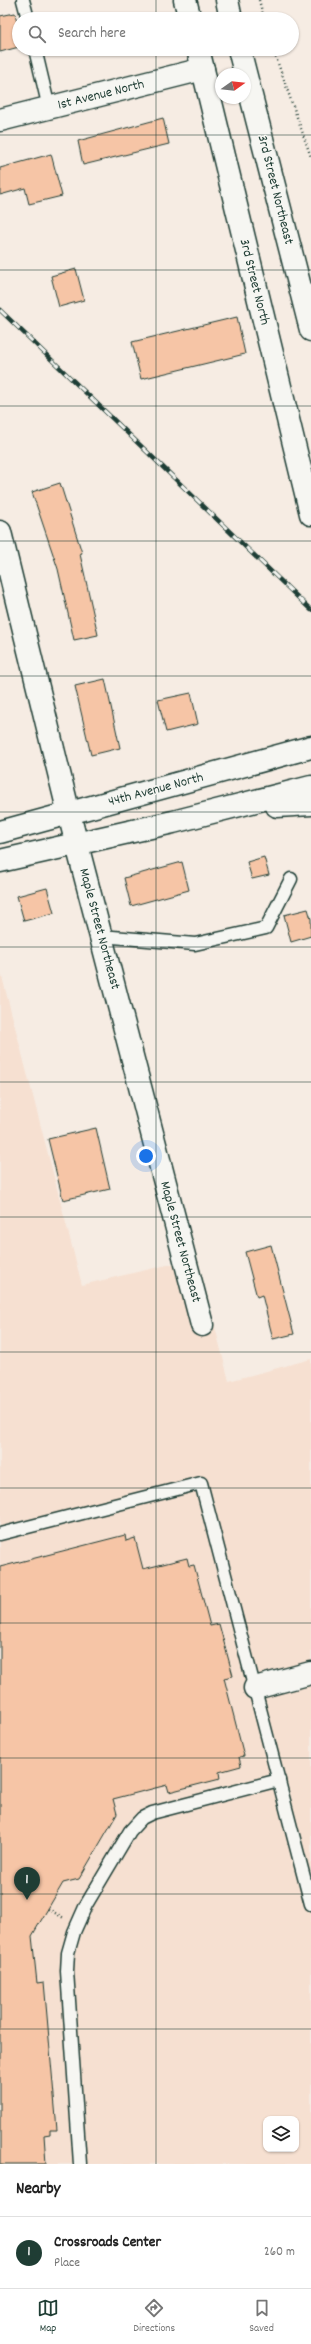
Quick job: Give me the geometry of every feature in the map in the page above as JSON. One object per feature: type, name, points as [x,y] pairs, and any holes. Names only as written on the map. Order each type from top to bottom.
[{"type":"main road","points":[[185,0],[188,12]]},
{"type":"main road","points":[[227,0],[230,12]]},
{"type":"main road","name":"3rd Street Northeast","points":[[241,56],[311,330]]},
{"type":"main road","name":"1st Avenue North","points":[[0,120],[49,108],[200,59]]},
{"type":"main road","name":"3rd Street North","points":[[200,59],[311,514]]},
{"type":"main road","name":"Maple Street Northeast","points":[[0,532],[68,814],[202,1324]]},
{"type":"main road","name":"44th Avenue North","points":[[0,832],[311,747]]},
{"type":"main road","points":[[0,860],[138,829],[311,787]]},
{"type":"main road","points":[[138,829],[266,808],[311,804]]},
{"type":"main road","points":[[255,1688],[311,1673]]},
{"type":"lane","points":[[23,0],[26,12]]},
{"type":"lane","points":[[37,56],[49,108]]},
{"type":"lane","points":[[101,936],[195,944],[266,928],[291,879]]},
{"type":"lane","points":[[0,1534],[201,1483],[311,1904]]},
{"type":"lane","points":[[80,2164],[67,1971],[68,1953],[74,1932],[86,1905],[130,1831],[142,1818],[152,1813],[279,1780]]},
{"type":"path","points":[[260,0],[263,12]]},
{"type":"path","points":[[275,56],[311,157]]},
{"type":"shaded area","points":[[0,969],[82,1285],[197,1258],[229,1381],[311,1359],[311,2164],[0,2164]]},
{"type":"building","points":[[12,14],[12,49],[0,52],[0,16]]},
{"type":"building","points":[[163,118],[169,144],[83,165],[78,141]]},
{"type":"building","points":[[51,154],[62,196],[29,204],[25,188],[0,195],[0,168]]},
{"type":"building","points":[[76,269],[84,300],[59,307],[51,276]]},
{"type":"building","points":[[237,317],[245,354],[141,379],[132,342]]},
{"type":"building","points":[[60,483],[82,553],[80,554],[98,635],[74,640],[58,569],[32,492]]},
{"type":"building","points":[[105,679],[120,748],[91,755],[75,686]]},
{"type":"building","points":[[191,693],[198,724],[166,732],[158,700]]},
{"type":"building","points":[[264,857],[269,875],[252,879],[247,862]]},
{"type":"building","points":[[182,862],[189,890],[131,906],[124,878]]},
{"type":"building","points":[[47,888],[54,913],[24,921],[17,896]]},
{"type":"building","points":[[308,909],[311,919],[311,936],[291,942],[284,915]]},
{"type":"building","points":[[96,1128],[110,1189],[63,1200],[48,1139]]},
{"type":"building","points":[[271,1245],[294,1334],[273,1339],[262,1295],[257,1297],[245,1252]]},
{"type":"building","points":[[125,1535],[126,1541],[135,1538],[143,1569],[187,1558],[189,1566],[194,1565],[210,1626],[219,1624],[233,1676],[224,1678],[244,1756],[239,1757],[241,1766],[219,1772],[220,1779],[169,1792],[167,1785],[113,1799],[117,1814],[79,1879],[63,1883],[32,1936],[37,1983],[44,1982],[57,2130],[50,2130],[50,2134],[44,2135],[46,2164],[0,2164],[0,1567]]},
{"type":"railway","points":[[0,310],[311,610]]},
{"type":"place","name":"Crossroads Center","points":[[27,1900]]}]
